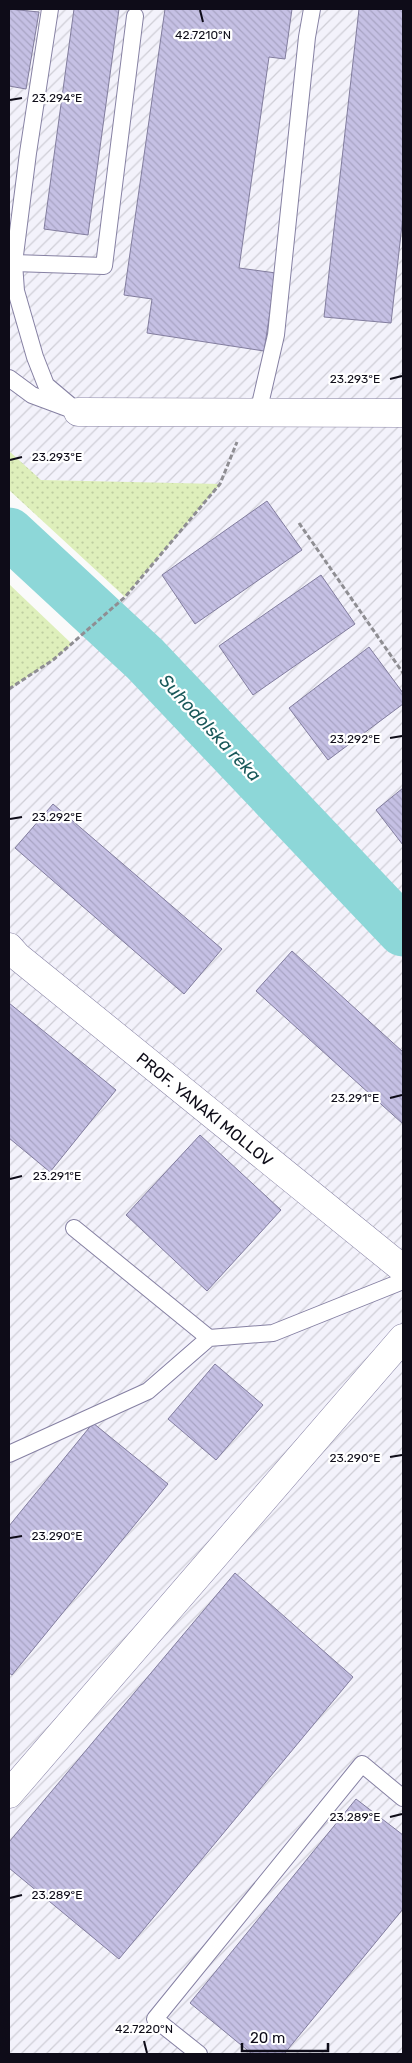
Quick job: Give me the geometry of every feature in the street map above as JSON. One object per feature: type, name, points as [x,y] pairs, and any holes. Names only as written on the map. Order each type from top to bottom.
[{"type":"street","points":[[78,412],[403,413]]},
{"type":"street","name":"PROF. YANAKI MOLLOV","points":[[9,947],[24,963],[403,1269]]},
{"type":"street","points":[[9,1794],[403,1338]]},
{"type":"lane","points":[[50,9],[14,262],[16,292],[35,357],[46,385],[78,412]]},
{"type":"lane","points":[[253,413],[276,335],[307,37],[312,9]]},
{"type":"lane","points":[[14,262],[104,266],[135,16]]},
{"type":"lane","points":[[9,378],[32,394],[78,412]]},
{"type":"lane","points":[[74,1228],[209,1338]]},
{"type":"lane","points":[[9,1454],[148,1391],[209,1338],[273,1333],[403,1281]]},
{"type":"lane","points":[[199,2054],[155,2019],[362,1764],[403,1798]]},
{"type":"path","points":[[9,689],[53,660],[125,597],[220,484],[253,413]]},
{"type":"path","points":[[299,523],[403,673]]},
{"type":"shaded area","points":[[9,9],[403,9],[403,2054],[9,2054],[9,689],[53,660],[125,597],[219,485],[40,480],[9,451]]},
{"type":"green space","points":[[9,451],[41,480],[220,484],[125,597],[9,490]]},
{"type":"green space","points":[[9,584],[72,644],[53,660],[9,689]]},
{"type":"building","points":[[9,9],[39,12],[26,89],[9,86]]},
{"type":"building","points":[[74,9],[119,9],[88,235],[44,229]]},
{"type":"building","points":[[165,9],[292,9],[285,59],[269,57],[239,268],[276,273],[264,351],[147,333],[152,299],[124,295]]},
{"type":"building","points":[[359,9],[403,9],[403,216],[391,323],[324,317]]},
{"type":"building","points":[[267,501],[302,550],[195,624],[162,575]]},
{"type":"building","points":[[321,575],[355,624],[253,695],[219,646]]},
{"type":"building","points":[[369,647],[403,693],[403,704],[328,760],[289,708]]},
{"type":"building","points":[[403,788],[403,845],[376,810]]},
{"type":"building","points":[[53,804],[222,949],[184,994],[15,848]]},
{"type":"building","points":[[292,951],[403,1052],[403,1124],[256,991]]},
{"type":"building","points":[[9,1003],[116,1090],[50,1172],[9,1138]]},
{"type":"building","points":[[200,1135],[281,1210],[207,1291],[126,1215]]},
{"type":"building","points":[[215,1364],[263,1405],[216,1460],[168,1419]]},
{"type":"building","points":[[93,1423],[168,1484],[12,1675],[9,1673],[9,1526]]},
{"type":"building","points":[[235,1573],[353,1677],[119,1959],[9,1868],[9,1842]]},
{"type":"building","points":[[356,1799],[403,1835],[403,1909],[284,2054],[252,2054],[190,2003]]},
{"type":"waterway","name":"Suhodolska reka","points":[[9,533],[145,659],[403,931]]}]
